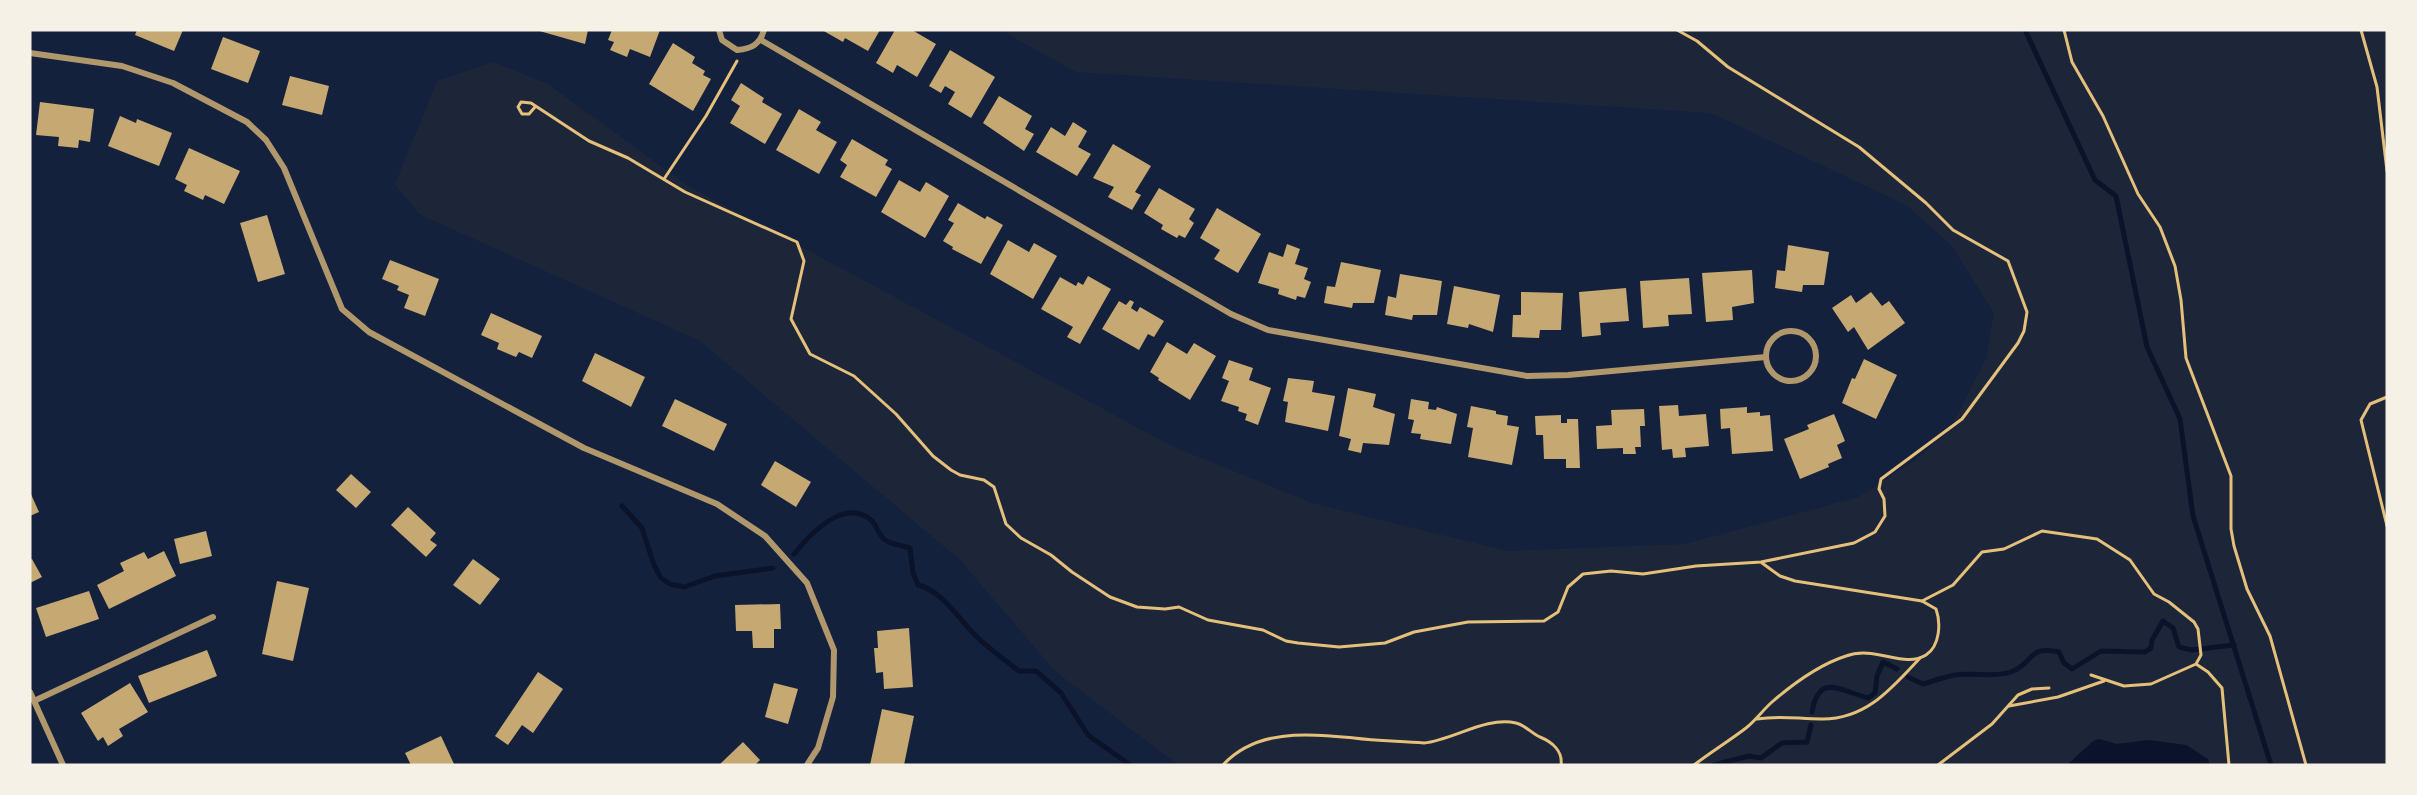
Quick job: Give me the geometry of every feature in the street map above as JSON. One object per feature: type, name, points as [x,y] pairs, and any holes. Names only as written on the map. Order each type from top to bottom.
[{"type":"street","points":[[718,30],[722,40],[737,50],[746,50],[761,40],[764,30]]},
{"type":"street","points":[[761,40],[1231,314],[1268,330],[1527,376],[1568,375],[1766,357]]},
{"type":"street","points":[[30,52],[122,66],[174,83],[247,122],[266,141],[284,168],[342,309],[369,332],[584,448],[717,504],[765,536],[807,584],[834,650],[833,697],[818,748],[807,765]]},
{"type":"street","points":[[1790,331],[1805,335],[1814,347],[1816,355],[1812,370],[1806,376],[1789,381],[1773,375],[1766,357],[1769,343],[1775,336],[1790,331]]},
{"type":"street","points":[[34,701],[213,618]]},
{"type":"street","points":[[30,692],[63,765]]},
{"type":"path","points":[[535,107],[529,114],[522,114],[518,107],[526,101],[589,141],[701,199],[797,242],[804,261],[791,319],[810,354],[854,376],[896,414],[933,456],[951,470],[960,475],[984,480],[994,488],[1006,524],[1021,538],[1051,555],[1071,572],[1110,597],[1137,607],[1165,609],[1179,607],[1202,618],[1263,630],[1286,641],[1329,646],[1362,645],[1384,643],[1413,632],[1468,622],[1544,621],[1558,612],[1568,587],[1583,574],[1611,571],[1643,574],[1696,566],[1761,562],[1848,545],[1875,532],[1885,516],[1884,499],[1879,489],[1881,479],[1962,419],[2018,343],[2024,331],[2027,312],[2008,261],[1953,230],[1920,197],[1859,147],[1728,67],[1697,41],[1677,30]]},
{"type":"path","points":[[2064,30],[2072,62],[2103,116],[2138,194],[2160,227],[2175,266],[2181,300],[2186,358],[2231,476],[2231,529],[2235,546],[2247,589],[2270,636],[2306,765]]},
{"type":"path","points":[[2361,30],[2377,87],[2387,171]]},
{"type":"path","points":[[664,179],[705,116],[737,59]]},
{"type":"path","points":[[2387,397],[2370,404],[2361,420],[2387,526]]},
{"type":"path","points":[[1922,600],[1953,585],[1982,552],[2004,549],[2035,533],[2051,531],[2097,539],[2120,551],[2132,562],[2154,594],[2194,622],[2200,638],[2201,655],[2196,664],[2151,684],[2138,687],[2091,675]]},
{"type":"path","points":[[1755,720],[1787,717],[1836,719],[1865,710],[1878,701],[1933,648],[1939,624],[1936,609],[1922,600],[1795,581],[1780,576],[1761,562]]},
{"type":"path","points":[[1694,765],[1755,720],[1797,681],[1844,656],[1872,652],[1905,661],[1921,658]]},
{"type":"path","points":[[2196,664],[2216,679],[2223,688],[2229,765]]},
{"type":"path","points":[[2008,706],[2058,696],[2105,680]]},
{"type":"path","points":[[1938,765],[1992,724],[2025,692],[2049,688]]},
{"type":"path","points":[[1223,765],[1251,743],[1290,735],[1329,734],[1424,742],[1438,741],[1491,724],[1512,722],[1552,742],[1561,765]]},
{"type":"shaded area","points":[[1001,30],[2387,30],[2387,765],[1178,765],[1055,671],[960,560],[700,341],[419,214],[395,184],[437,81],[493,62],[548,84],[688,186],[1174,447],[1315,504],[1508,551],[1685,544],[1859,497],[1914,461],[1949,431],[1986,359],[1994,313],[1951,245],[1906,205],[1711,113],[1076,72]]},
{"type":"shaded area","points":[[2099,739],[2117,744],[2149,740],[2186,745],[2208,759],[2210,765],[2067,765],[2093,741]]},
{"type":"building","points":[[137,30],[183,30],[174,51],[135,35]]},
{"type":"building","points":[[536,30],[588,30],[585,44]]},
{"type":"building","points":[[612,30],[660,30],[650,57],[630,49],[627,57],[610,50],[614,42],[608,40]]},
{"type":"building","points":[[822,30],[880,30],[868,51],[845,38],[843,42]]},
{"type":"building","points":[[895,30],[912,30],[936,44],[917,77],[897,65],[893,73],[876,63]]},
{"type":"building","points":[[223,37],[260,51],[248,83],[211,69]]},
{"type":"building","points":[[673,43],[695,57],[692,63],[705,71],[703,75],[711,79],[693,111],[649,84]]},
{"type":"building","points":[[950,50],[995,77],[971,118],[948,104],[955,92],[945,86],[941,93],[929,86]]},
{"type":"building","points":[[290,76],[329,86],[322,115],[282,105]]},
{"type":"building","points":[[741,83],[764,98],[762,102],[782,114],[765,144],[730,123],[740,106],[731,100]]},
{"type":"building","points":[[999,96],[1032,116],[1025,129],[1034,134],[1024,151],[983,123]]},
{"type":"building","points":[[40,102],[94,109],[90,142],[79,140],[78,148],[58,146],[59,137],[36,135]]},
{"type":"building","points":[[799,109],[821,122],[816,130],[837,142],[819,174],[776,150]]},
{"type":"building","points":[[120,116],[136,123],[137,119],[172,133],[159,166],[108,146]]},
{"type":"building","points":[[1073,122],[1087,131],[1078,147],[1091,154],[1077,176],[1036,152],[1051,127],[1065,136]]},
{"type":"building","points":[[852,139],[888,160],[885,165],[892,169],[876,197],[840,177],[847,165],[840,160]]},
{"type":"building","points":[[1113,144],[1151,166],[1135,192],[1141,195],[1132,210],[1108,197],[1114,187],[1093,178]]},
{"type":"building","points":[[189,148],[240,171],[224,204],[205,195],[203,200],[184,191],[187,185],[175,179]]},
{"type":"building","points":[[899,180],[920,192],[926,182],[949,196],[925,238],[881,212]]},
{"type":"building","points":[[1159,188],[1195,209],[1189,219],[1194,223],[1185,238],[1179,235],[1177,238],[1161,229],[1163,225],[1144,213]]},
{"type":"building","points":[[958,203],[985,219],[987,216],[1003,225],[981,264],[952,249],[953,247],[943,241],[954,223],[948,220]]},
{"type":"building","points":[[1217,208],[1261,234],[1238,273],[1214,259],[1220,250],[1200,238]]},
{"type":"building","points":[[267,215],[285,274],[258,282],[240,223]]},
{"type":"building","points":[[1008,240],[1029,252],[1034,243],[1057,256],[1033,299],[990,274]]},
{"type":"building","points":[[1287,244],[1300,249],[1295,264],[1308,268],[1304,279],[1311,282],[1305,298],[1297,296],[1296,300],[1278,294],[1279,289],[1258,283],[1269,252],[1283,257]]},
{"type":"building","points":[[1788,245],[1829,252],[1824,285],[1803,285],[1802,292],[1775,288],[1777,270],[1785,271]]},
{"type":"building","points":[[390,260],[439,279],[425,316],[404,308],[409,295],[397,290],[399,286],[382,279]]},
{"type":"building","points":[[1341,262],[1381,270],[1374,303],[1353,303],[1352,308],[1324,303],[1327,286],[1335,287]]},
{"type":"building","points":[[1752,270],[1754,303],[1732,307],[1733,320],[1706,322],[1702,273]]},
{"type":"building","points":[[1400,274],[1442,281],[1437,315],[1413,315],[1412,320],[1385,315],[1388,296],[1396,298]]},
{"type":"building","points":[[1088,276],[1111,289],[1080,344],[1067,337],[1073,327],[1041,309],[1060,277],[1076,286],[1078,282],[1083,285]]},
{"type":"building","points":[[1689,278],[1692,314],[1668,315],[1669,326],[1643,328],[1640,281]]},
{"type":"building","points":[[1454,286],[1500,295],[1493,332],[1469,324],[1468,328],[1447,324]]},
{"type":"building","points":[[1626,288],[1629,321],[1600,323],[1601,335],[1582,337],[1579,292]]},
{"type":"building","points":[[1521,292],[1563,293],[1561,330],[1540,330],[1539,338],[1512,337],[1513,315],[1521,315]]},
{"type":"building","points":[[1871,292],[1882,306],[1889,301],[1905,323],[1868,350],[1854,327],[1848,332],[1832,308],[1851,295],[1856,303]]},
{"type":"building","points":[[1130,300],[1134,302],[1131,308],[1137,312],[1140,307],[1164,321],[1154,337],[1148,334],[1139,350],[1102,329],[1119,301],[1126,305]]},
{"type":"building","points":[[491,313],[542,336],[532,358],[519,352],[516,357],[497,349],[499,343],[481,335]]},
{"type":"building","points":[[1167,342],[1187,354],[1194,343],[1216,356],[1190,400],[1158,380],[1159,378],[1150,372]]},
{"type":"building","points":[[595,353],[645,377],[631,407],[582,381]]},
{"type":"building","points":[[1864,359],[1897,375],[1876,419],[1842,403],[1852,378],[1855,379]]},
{"type":"building","points":[[1229,360],[1253,368],[1249,380],[1271,388],[1258,425],[1245,420],[1247,414],[1238,411],[1239,407],[1221,401],[1229,381],[1222,378]]},
{"type":"building","points":[[1288,378],[1314,381],[1312,392],[1335,396],[1328,431],[1285,422],[1288,402],[1283,401]]},
{"type":"building","points":[[1348,388],[1376,394],[1373,407],[1395,414],[1389,445],[1363,443],[1361,453],[1348,450],[1351,439],[1339,436]]},
{"type":"building","points":[[675,399],[727,424],[714,451],[662,426]]},
{"type":"building","points":[[1411,399],[1429,402],[1428,409],[1436,410],[1437,407],[1457,414],[1451,444],[1420,439],[1421,434],[1411,433],[1414,420],[1408,419]]},
{"type":"building","points":[[1678,405],[1679,416],[1706,414],[1709,446],[1685,448],[1686,457],[1673,458],[1672,449],[1662,450],[1659,406]]},
{"type":"building","points":[[1471,406],[1508,416],[1507,425],[1519,427],[1512,465],[1468,457],[1473,428],[1467,427]]},
{"type":"building","points":[[1747,407],[1747,413],[1760,412],[1760,416],[1770,415],[1773,451],[1732,454],[1730,428],[1721,429],[1720,409]]},
{"type":"building","points":[[1644,409],[1645,426],[1640,426],[1641,447],[1635,447],[1636,454],[1623,454],[1623,448],[1597,449],[1596,426],[1612,425],[1611,410]]},
{"type":"building","points":[[1834,414],[1845,441],[1837,445],[1842,458],[1828,464],[1829,467],[1800,479],[1784,439],[1809,429],[1807,425]]},
{"type":"building","points":[[1561,415],[1561,423],[1567,423],[1567,419],[1578,419],[1580,468],[1566,468],[1566,459],[1544,459],[1543,435],[1536,435],[1535,416]]},
{"type":"building","points":[[775,461],[811,482],[796,507],[761,485]]},
{"type":"building","points":[[351,474],[371,492],[356,508],[336,490]]},
{"type":"building","points":[[30,492],[39,512],[30,516]]},
{"type":"building","points":[[408,507],[436,533],[430,540],[437,545],[426,557],[391,525]]},
{"type":"building","points":[[206,531],[212,556],[180,564],[174,539]]},
{"type":"building","points":[[164,551],[176,576],[109,609],[97,585],[124,571],[120,563],[144,552],[148,559]]},
{"type":"building","points":[[32,559],[42,577],[30,583],[30,560]]},
{"type":"building","points":[[473,559],[500,579],[480,605],[453,585]]},
{"type":"building","points":[[277,581],[309,588],[293,661],[262,654]]},
{"type":"building","points":[[89,591],[99,619],[46,637],[36,608]]},
{"type":"building","points":[[780,604],[781,629],[774,629],[774,648],[753,648],[752,631],[736,631],[735,605]]},
{"type":"building","points":[[909,628],[913,687],[884,689],[883,672],[876,673],[874,648],[878,648],[877,631]]},
{"type":"building","points":[[207,650],[217,676],[149,703],[138,676]]},
{"type":"building","points":[[538,672],[563,689],[533,733],[522,725],[508,745],[495,736]]},
{"type":"building","points":[[130,683],[148,712],[119,729],[123,736],[108,746],[103,737],[98,741],[81,713]]},
{"type":"building","points":[[774,683],[798,689],[788,724],[765,717]]},
{"type":"building","points":[[882,709],[914,716],[904,765],[870,765]]},
{"type":"building","points":[[441,736],[454,764],[411,765],[405,753]]},
{"type":"building","points":[[743,742],[760,760],[755,765],[719,765]]},
{"type":"waterway","points":[[2025,30],[2095,180],[2116,196],[2147,347],[2180,419],[2193,516],[2271,765]]},
{"type":"waterway","points":[[622,506],[642,528],[654,565],[661,578],[670,584],[684,587],[715,576],[773,568]]},
{"type":"waterway","points":[[794,554],[818,529],[839,516],[850,513],[861,514],[871,520],[886,541],[910,548],[913,573],[918,585],[935,593],[978,638],[1019,671],[1036,671],[1061,693],[1088,735],[1130,765]]},
{"type":"waterway","points":[[1908,677],[1923,684],[1955,675],[2004,674],[2018,669],[2031,656],[2041,651],[2059,652],[2064,663],[2072,669],[2101,651],[2145,652],[2151,648],[2152,640],[2163,621],[2173,628],[2179,647],[2192,650],[2234,645]]},
{"type":"waterway","points":[[1812,712],[1815,699],[1826,688],[1833,687],[1868,698],[1875,693],[1877,676],[1883,662],[1897,669]]},
{"type":"waterway","points":[[1714,765],[1749,756],[1761,758],[1782,743],[1807,742],[1811,725]]}]
